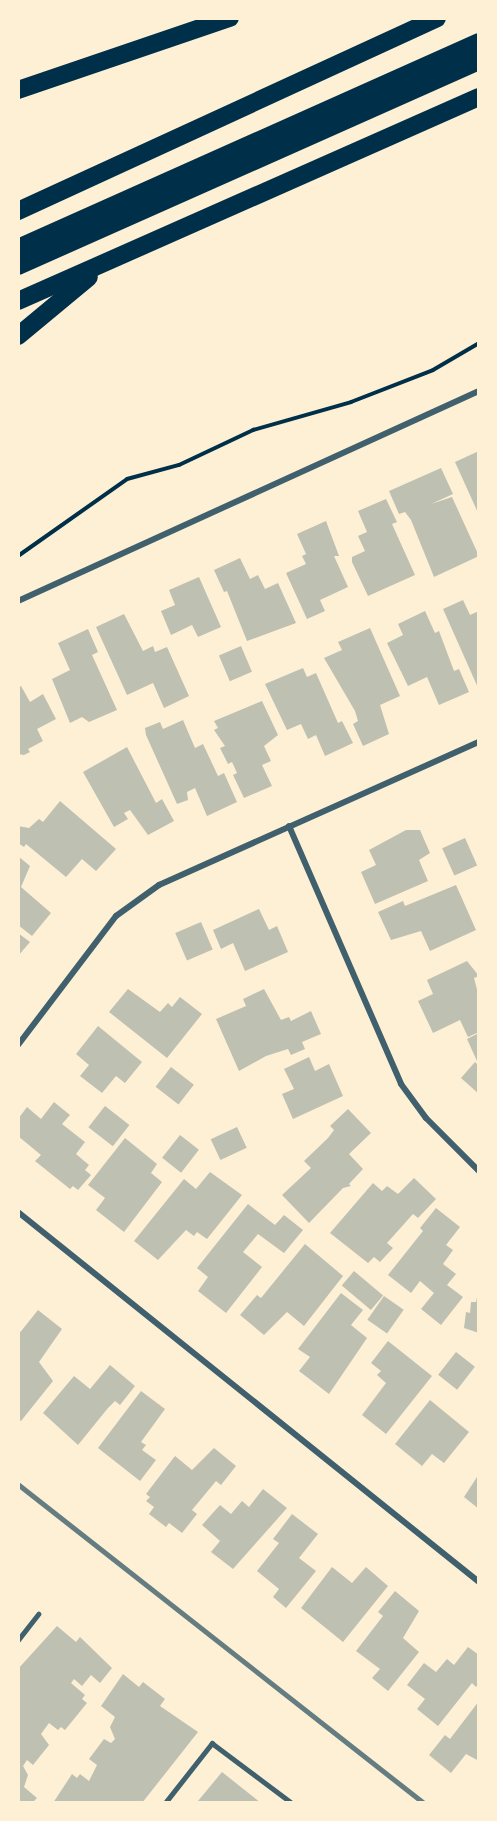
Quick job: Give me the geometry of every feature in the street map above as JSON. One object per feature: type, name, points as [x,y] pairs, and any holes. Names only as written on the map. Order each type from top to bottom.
[{"type":"highway","points":[[18,90],[230,18]]},
{"type":"highway","points":[[18,211],[437,18]]},
{"type":"highway","points":[[18,248],[479,42]]},
{"type":"highway","points":[[18,266],[479,61]]},
{"type":"highway","points":[[18,301],[479,97]]},
{"type":"highway","points":[[18,336],[106,262]]},
{"type":"street","points":[[18,602],[479,391]]},
{"type":"street","points":[[18,1045],[116,916],[159,885],[479,742]]},
{"type":"street","points":[[289,826],[401,1084],[426,1118],[479,1171]]},
{"type":"street","points":[[18,1212],[479,1582]]},
{"type":"lane","points":[[18,1640],[38,1614]]},
{"type":"lane","points":[[165,1803],[212,1743],[292,1803]]},
{"type":"path","points":[[18,556],[127,479],[179,465],[253,430],[371,394],[433,370],[479,343]]},
{"type":"building","points":[[479,451],[479,515],[455,462]]},
{"type":"building","points":[[441,468],[453,494],[431,504],[452,497],[479,556],[434,577],[411,520],[405,512],[399,514],[389,491]]},
{"type":"building","points":[[386,499],[397,522],[392,524],[415,575],[368,596],[352,562],[352,557],[365,551],[358,536],[367,532],[358,511]]},
{"type":"building","points":[[326,521],[339,556],[334,556],[348,587],[320,600],[325,611],[307,619],[286,573],[306,564],[302,556],[306,554],[297,534]]},
{"type":"building","points":[[240,558],[250,579],[258,575],[265,589],[278,583],[296,623],[247,641],[227,591],[224,592],[214,570]]},
{"type":"building","points":[[199,577],[221,627],[198,637],[192,625],[171,635],[161,611],[175,605],[169,590]]},
{"type":"building","points":[[463,600],[470,615],[479,611],[479,690],[443,609]]},
{"type":"building","points":[[425,611],[435,633],[439,631],[454,671],[459,669],[469,692],[439,705],[427,677],[408,686],[387,643],[403,635],[398,624]]},
{"type":"building","points":[[124,614],[143,651],[153,646],[155,652],[167,647],[189,696],[164,708],[153,683],[127,695],[96,627]]},
{"type":"building","points":[[370,628],[400,696],[380,705],[389,734],[363,746],[353,724],[358,721],[355,711],[324,658],[342,650],[338,642]]},
{"type":"building","points":[[88,629],[98,652],[92,655],[117,710],[89,722],[82,717],[70,723],[52,679],[70,670],[58,643]]},
{"type":"building","points":[[241,646],[252,672],[230,681],[219,655]]},
{"type":"building","points":[[303,668],[307,677],[316,673],[338,723],[342,721],[353,743],[325,756],[316,735],[308,739],[301,724],[287,730],[265,684]]},
{"type":"building","points":[[21,686],[30,702],[43,694],[56,719],[37,729],[43,741],[28,749],[30,752],[24,755],[18,754],[18,688]]},
{"type":"building","points":[[262,701],[278,735],[264,746],[271,761],[262,765],[272,786],[244,798],[233,775],[237,773],[232,762],[228,764],[220,748],[225,746],[214,730],[218,728],[214,721]]},
{"type":"building","points":[[183,720],[195,748],[203,744],[218,776],[224,773],[237,802],[207,816],[195,788],[187,792],[188,800],[177,804],[146,735],[145,728],[160,722],[163,729]]},
{"type":"building","points":[[127,747],[156,803],[162,799],[174,821],[148,835],[130,810],[124,813],[128,819],[114,827],[83,772]]},
{"type":"building","points":[[60,801],[116,849],[96,871],[82,859],[66,877],[26,844],[24,847],[18,843],[18,826],[29,828],[39,819],[43,822]]},
{"type":"building","points":[[406,830],[420,830],[430,853],[419,860],[428,881],[375,904],[361,872],[376,865],[369,850]]},
{"type":"building","points":[[465,838],[477,865],[454,876],[442,848]]},
{"type":"building","points":[[18,856],[30,866],[21,887],[51,913],[32,936],[18,925]]},
{"type":"building","points":[[456,885],[476,930],[430,951],[421,931],[391,940],[378,912],[403,901],[405,906]]},
{"type":"building","points":[[259,909],[269,930],[277,926],[288,952],[245,971],[233,943],[221,949],[213,930]]},
{"type":"building","points":[[201,922],[213,950],[187,961],[175,933]]},
{"type":"building","points":[[18,933],[30,942],[18,956]]},
{"type":"building","points":[[467,961],[479,976],[474,978],[479,997],[479,1032],[468,1037],[460,1020],[433,1033],[418,1001],[433,994],[427,980]]},
{"type":"building","points":[[128,989],[160,1012],[168,1003],[172,1007],[180,997],[202,1014],[167,1058],[109,1012]]},
{"type":"building","points":[[264,989],[281,1020],[289,1017],[291,1021],[311,1011],[321,1034],[302,1042],[305,1049],[291,1055],[288,1049],[266,1056],[239,1071],[216,1019],[246,1006],[243,999]]},
{"type":"building","points":[[98,1026],[142,1062],[125,1083],[116,1076],[102,1093],[80,1076],[89,1065],[76,1054]]},
{"type":"building","points":[[479,1033],[479,1061],[477,1061],[467,1039]]},
{"type":"building","points":[[309,1057],[315,1071],[329,1064],[343,1096],[293,1119],[282,1094],[294,1089],[284,1069]]},
{"type":"building","points":[[475,1062],[479,1066],[479,1094],[461,1078]]},
{"type":"building","points":[[171,1067],[194,1085],[178,1105],[156,1087]]},
{"type":"building","points":[[54,1102],[70,1115],[62,1124],[85,1142],[76,1154],[89,1165],[85,1170],[91,1175],[78,1190],[73,1186],[70,1189],[35,1161],[41,1155],[18,1136],[18,1119],[27,1107],[41,1119]]},
{"type":"building","points":[[105,1106],[129,1125],[113,1146],[88,1127]]},
{"type":"building","points":[[348,1109],[371,1133],[349,1154],[363,1169],[349,1184],[351,1186],[343,1188],[309,1223],[282,1195],[311,1168],[304,1161],[328,1138],[334,1130],[330,1126]]},
{"type":"building","points":[[237,1127],[247,1148],[220,1160],[211,1139]]},
{"type":"building","points":[[180,1135],[199,1150],[181,1173],[162,1158]]},
{"type":"building","points":[[125,1138],[157,1164],[151,1173],[162,1182],[124,1232],[96,1210],[105,1198],[88,1185]]},
{"type":"building","points":[[210,1172],[242,1195],[207,1239],[197,1232],[194,1236],[186,1230],[158,1260],[134,1241],[184,1179],[196,1189]]},
{"type":"building","points":[[414,1178],[436,1199],[418,1218],[413,1214],[387,1243],[393,1248],[380,1262],[374,1257],[368,1263],[330,1233],[373,1183],[382,1191],[387,1186],[398,1194]]},
{"type":"building","points":[[248,1204],[275,1225],[284,1215],[303,1230],[284,1253],[258,1234],[243,1252],[262,1267],[226,1313],[198,1291],[208,1277],[197,1268]]},
{"type":"building","points":[[436,1208],[460,1227],[446,1245],[453,1250],[443,1264],[456,1274],[447,1285],[463,1297],[441,1325],[421,1309],[434,1293],[420,1281],[411,1293],[388,1275],[423,1231],[420,1228]]},
{"type":"building","points":[[305,1244],[343,1276],[304,1326],[287,1312],[264,1335],[240,1315],[257,1295],[261,1298]]},
{"type":"building","points":[[354,1271],[383,1295],[371,1310],[342,1286]]},
{"type":"building","points":[[479,1288],[479,1333],[464,1328],[466,1312],[470,1313],[471,1302],[476,1302]]},
{"type":"building","points":[[341,1293],[363,1310],[351,1325],[367,1338],[329,1394],[299,1371],[310,1357],[298,1349]]},
{"type":"building","points":[[384,1296],[404,1310],[387,1334],[367,1320]]},
{"type":"building","points":[[38,1310],[62,1329],[39,1362],[53,1381],[21,1421],[18,1419],[18,1335]]},
{"type":"building","points":[[388,1341],[432,1376],[386,1434],[362,1415],[386,1383],[377,1375],[381,1371],[371,1363]]},
{"type":"building","points":[[456,1352],[475,1367],[457,1390],[438,1375]]},
{"type":"building","points":[[110,1365],[135,1386],[120,1405],[115,1401],[108,1408],[78,1445],[43,1413],[74,1376],[90,1389]]},
{"type":"building","points":[[141,1391],[165,1409],[141,1442],[146,1445],[142,1450],[156,1460],[140,1481],[98,1448]]},
{"type":"building","points":[[430,1400],[469,1432],[444,1463],[432,1454],[422,1466],[395,1444]]},
{"type":"building","points":[[214,1448],[236,1466],[221,1485],[216,1481],[192,1510],[197,1514],[182,1533],[169,1523],[166,1527],[149,1514],[154,1507],[146,1501],[150,1497],[146,1494],[175,1456],[192,1470]]},
{"type":"building","points":[[479,1474],[479,1509],[464,1497]]},
{"type":"building","points":[[263,1489],[287,1508],[233,1569],[211,1552],[220,1541],[202,1525],[220,1505],[231,1514],[242,1501],[249,1507]]},
{"type":"building","points":[[292,1514],[318,1534],[299,1558],[316,1571],[286,1608],[273,1597],[279,1589],[257,1571],[279,1543],[273,1539]]},
{"type":"building","points":[[332,1567],[352,1583],[366,1567],[388,1586],[343,1642],[301,1608]]},
{"type":"building","points":[[395,1591],[419,1611],[403,1638],[419,1652],[388,1691],[372,1678],[380,1669],[356,1651],[383,1616],[378,1612]]},
{"type":"building","points":[[57,1626],[76,1642],[80,1637],[112,1668],[100,1683],[91,1675],[82,1686],[74,1679],[71,1683],[85,1695],[82,1699],[87,1703],[65,1730],[61,1727],[58,1730],[49,1723],[41,1734],[49,1745],[33,1765],[27,1760],[23,1766],[28,1775],[24,1787],[37,1798],[32,1803],[18,1803],[18,1669]]},
{"type":"building","points":[[468,1647],[479,1655],[479,1683],[476,1687],[472,1683],[438,1726],[417,1709],[425,1699],[407,1685],[424,1663],[436,1672],[447,1659],[454,1665]]},
{"type":"building","points":[[123,1674],[139,1687],[143,1682],[165,1699],[160,1706],[198,1732],[142,1803],[53,1803],[72,1774],[77,1778],[80,1774],[89,1781],[97,1765],[89,1759],[104,1739],[111,1743],[115,1739],[110,1727],[115,1717],[101,1706]]},
{"type":"building","points":[[479,1701],[479,1761],[466,1754],[451,1773],[429,1755],[445,1735],[450,1739]]},
{"type":"building","points":[[222,1772],[261,1803],[201,1803],[198,1801]]},
{"type":"railway","points":[[18,1484],[424,1803]]}]
